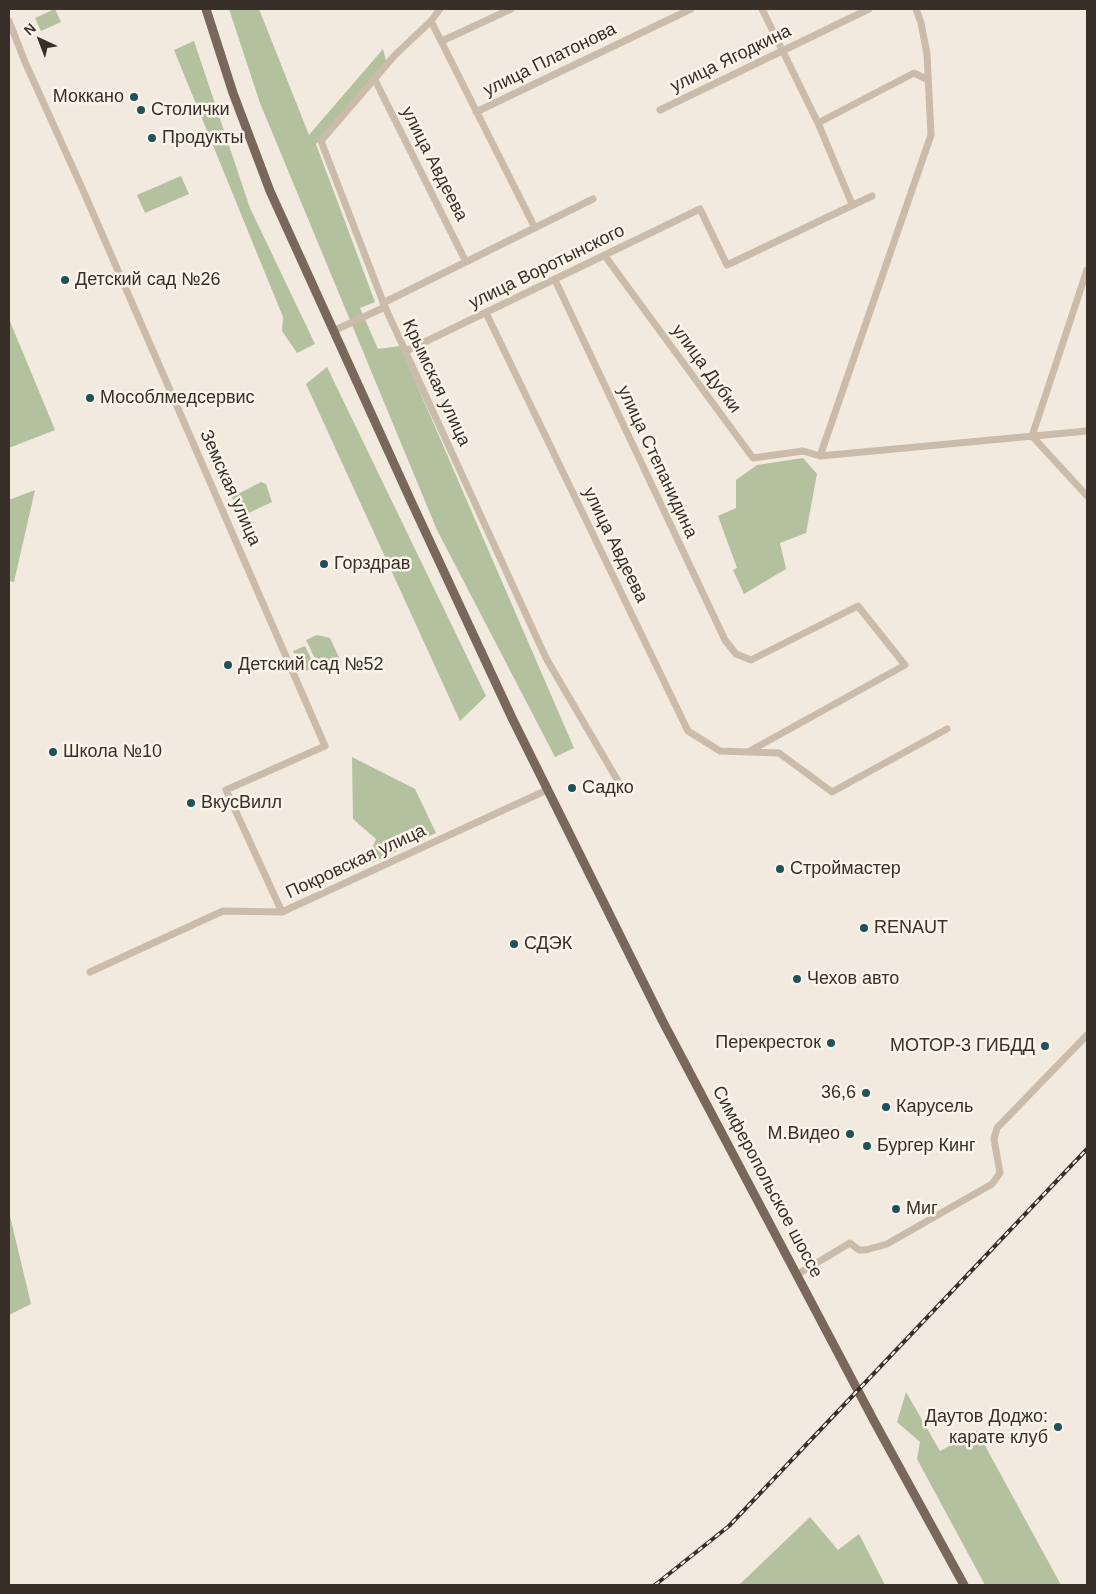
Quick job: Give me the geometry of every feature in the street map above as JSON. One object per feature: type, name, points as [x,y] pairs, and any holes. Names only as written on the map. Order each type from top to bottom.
[{"type":"main road","name":"Симферопольское шоссе","points":[[206,9],[233,93],[270,190],[333,332],[547,790],[662,1020],[798,1274],[874,1421],[964,1585]]},
{"type":"street","name":"Крымская улица","points":[[440,9],[431,21],[395,55],[321,140],[384,305],[546,658],[622,788]]},
{"type":"street","points":[[442,41],[512,9]]},
{"type":"street","name":"улица Платонова","points":[[476,112],[691,9]]},
{"type":"street","points":[[762,9],[818,123],[852,204],[872,196]]},
{"type":"street","name":"улица Ягодкина","points":[[660,110],[869,9]]},
{"type":"street","points":[[916,9],[921,23],[928,80],[931,135],[820,456],[1087,431]]},
{"type":"street","name":"Земская улица","points":[[9,21],[38,92],[325,746],[226,790],[282,912]]},
{"type":"street","points":[[431,21],[535,228]]},
{"type":"street","points":[[818,123],[914,73],[928,80]]},
{"type":"street","name":"улица Авдеева","points":[[374,80],[466,262]]},
{"type":"street","points":[[333,332],[466,262],[593,199]]},
{"type":"street","name":"улица Воротынского","points":[[406,352],[700,209],[727,265],[852,204]]},
{"type":"street","name":"улица Дубки","points":[[605,256],[752,458],[803,451],[820,456]]},
{"type":"street","points":[[1032,436],[1087,270]]},
{"type":"street","name":"улица Степанидина","points":[[555,280],[725,640],[736,654],[752,660],[858,606],[906,665],[748,752]]},
{"type":"street","name":"улица Авдеева","points":[[486,313],[688,731],[720,751],[779,753],[832,792],[947,729]]},
{"type":"street","points":[[1032,436],[1087,496]]},
{"type":"street","name":"Покровская улица","points":[[90,972],[223,911],[282,912],[547,790]]},
{"type":"street","points":[[798,1274],[850,1243],[859,1250],[887,1244],[992,1184],[1000,1173],[994,1139],[997,1128],[1087,1035]]},
{"type":"green space","points":[[55,9],[61,22],[41,31],[35,18]]},
{"type":"green space","points":[[229,9],[259,9],[309,135],[383,49],[386,61],[316,144],[375,302],[360,308],[378,349],[400,346],[574,748],[555,757],[437,530],[260,103]]},
{"type":"green space","points":[[194,41],[250,208],[315,344],[297,353],[282,331],[283,317],[174,50]]},
{"type":"green space","points":[[181,176],[189,194],[145,213],[137,195]]},
{"type":"green space","points":[[9,319],[55,430],[9,448]]},
{"type":"green space","points":[[327,367],[486,696],[460,721],[306,384]]},
{"type":"green space","points":[[803,458],[817,474],[806,533],[780,543],[786,569],[744,594],[733,570],[737,568],[718,516],[736,508],[736,480],[757,465]]},
{"type":"green space","points":[[261,482],[266,484],[272,502],[240,517],[232,497]]},
{"type":"green space","points":[[35,490],[14,582],[9,581],[9,500]]},
{"type":"green space","points":[[317,635],[330,638],[341,662],[321,671],[306,640]]},
{"type":"green space","points":[[305,646],[315,667],[303,672],[293,651]]},
{"type":"green space","points":[[352,757],[415,789],[436,833],[365,866],[376,839],[353,819]]},
{"type":"green space","points":[[9,1212],[31,1304],[9,1315]]},
{"type":"green space","points":[[906,1392],[940,1451],[977,1431],[1061,1585],[985,1585],[917,1459],[920,1442],[897,1422]]},
{"type":"green space","points":[[810,1517],[838,1550],[859,1534],[885,1585],[739,1585]]},
{"type":"railway","points":[[655,1585],[729,1526],[1087,1149]]},
{"type":"place","name":"Моккано","points":[[134,97]]},
{"type":"place","name":"Столички","points":[[141,110]]},
{"type":"place","name":"Продукты","points":[[152,138]]},
{"type":"place","name":"Детский сад №26","points":[[65,280]]},
{"type":"place","name":"Мособлмедсервис","points":[[90,398]]},
{"type":"place","name":"Горздрав","points":[[324,564]]},
{"type":"place","name":"Детский сад №52","points":[[228,665]]},
{"type":"place","name":"Школа №10","points":[[53,752]]},
{"type":"place","name":"Садко","points":[[572,788]]},
{"type":"place","name":"ВкусВилл","points":[[191,803]]},
{"type":"place","name":"Строймастер","points":[[780,869]]},
{"type":"place","name":"RENAUT","points":[[864,928]]},
{"type":"place","name":"СДЭК","points":[[514,944]]},
{"type":"place","name":"Чехов авто","points":[[797,979]]},
{"type":"place","name":"Перекресток","points":[[831,1043]]},
{"type":"place","name":"МОТОР-3 ГИБДД","points":[[1045,1046]]},
{"type":"place","name":"36,6","points":[[866,1093]]},
{"type":"place","name":"Карусель","points":[[886,1107]]},
{"type":"place","name":"М.Видео","points":[[850,1134]]},
{"type":"place","name":"Бургер Кинг","points":[[867,1146]]},
{"type":"place","name":"Миг","points":[[896,1209]]},
{"type":"place","name":"Даутов Доджо: карате клуб","points":[[1058,1427]]}]
